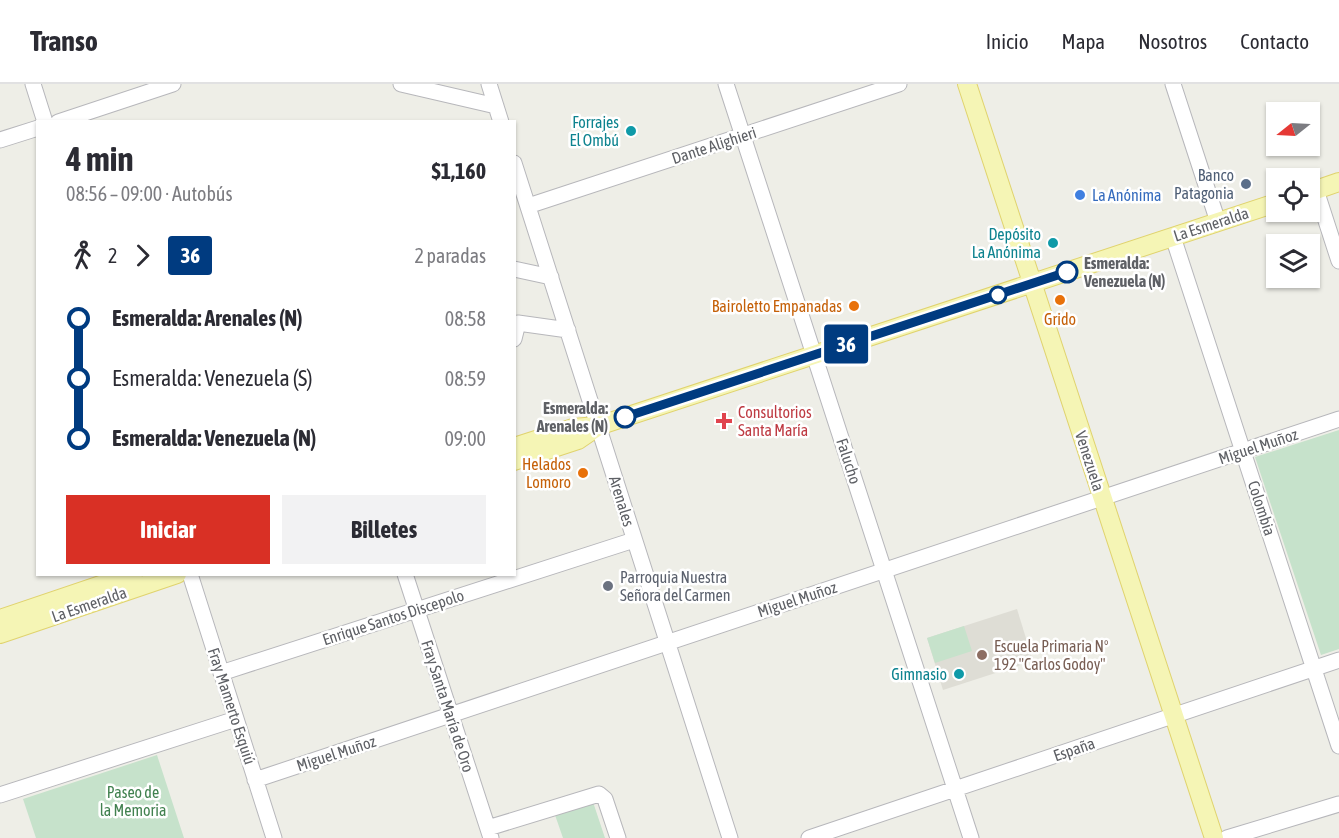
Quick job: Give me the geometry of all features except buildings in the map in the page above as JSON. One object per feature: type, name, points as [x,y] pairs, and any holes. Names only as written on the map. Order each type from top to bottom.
[{"type":"main road","name":"Venezuela","points":[[967,84],[1214,838]]},
{"type":"main road","points":[[1320,189],[1339,182]]},
{"type":"main road","name":"La Esmeralda","points":[[516,446],[573,428],[598,426],[1266,206]]},
{"type":"main road","name":"La Esmeralda","points":[[516,460],[578,440],[598,426]]},
{"type":"main road","name":"La Esmeralda","points":[[0,619],[127,576]]},
{"type":"main road","name":"La Esmeralda","points":[[0,634],[171,576]]},
{"type":"street","points":[[33,84],[44,120]]},
{"type":"street","points":[[63,120],[173,84]]},
{"type":"street","points":[[401,84],[496,106]]},
{"type":"street","points":[[489,84],[500,120]]},
{"type":"street","name":"Falucho","points":[[726,84],[971,838]]},
{"type":"street","name":"Dante Alighieri","points":[[528,206],[899,84]]},
{"type":"street","points":[[1173,84],[1218,222]]},
{"type":"street","points":[[0,141],[36,129]]},
{"type":"street","name":"Arenales","points":[[516,169],[730,838]]},
{"type":"street","points":[[1320,210],[1339,261]]},
{"type":"street","name":"Colombia","points":[[1173,237],[1339,746]]},
{"type":"street","points":[[516,269],[551,277]]},
{"type":"street","points":[[516,331],[518,323],[568,330]]},
{"type":"street","name":"Miguel Muñoz","points":[[255,780],[1339,419]]},
{"type":"street","name":"Enrique Santos Discepolo","points":[[221,673],[634,540]]},
{"type":"street","name":"Fray Mamerto Esquiú","points":[[191,576],[274,838]]},
{"type":"street","name":"Fray Santa María de Oro","points":[[406,576],[490,833]]},
{"type":"street","name":"España","points":[[809,838],[1339,660]]},
{"type":"street","points":[[0,795],[236,719]]},
{"type":"street","points":[[490,833],[599,794],[607,804],[618,838]]},
{"type":"street","points":[[1227,838],[1339,804]]},
{"type":"shaded area","name":"Escuela Primaria N° 192 \"Carlos Godoy\"","points":[[1017,609],[1033,661],[943,690],[927,638]]},
{"type":"green space","points":[[1339,430],[1339,649],[1321,655],[1255,457]]},
{"type":"green space","points":[[964,626],[972,651],[935,663],[927,638]]},
{"type":"green space","name":"Paseo de la Memoria","points":[[157,755],[184,838],[36,838],[23,799]]},
{"type":"green space","points":[[593,802],[605,838],[563,838],[555,815]]},
{"type":"bus line","name":"36","points":[[625,417],[1067,272]]},
{"type":"place","name":"Forrajes El Ombú","points":[[631,131]]},
{"type":"place","name":"Banco Patagonia","points":[[1246,184]]},
{"type":"place","name":"La Anónima","points":[[1080,195]]},
{"type":"place","name":"Depósito La Anónima","points":[[1053,243]]},
{"type":"place","name":"Esmeralda: Venezuela (N)","points":[[1067,272]]},
{"type":"place","name":"Grido","points":[[1060,300]]},
{"type":"place","name":"Bairoletto Empanadas","points":[[854,306]]},
{"type":"place","name":"Esmeralda: Arenales (N)","points":[[625,417]]},
{"type":"place","name":"Consultorios Santa María","points":[[724,421]]},
{"type":"place","name":"Helados Lomoro","points":[[583,473]]},
{"type":"place","name":"Parroquia Nuestra Señora del Carmen","points":[[608,586]]},
{"type":"place","name":"Escuela Primaria N° 192 \"Carlos Godoy\"","points":[[982,655]]},
{"type":"place","name":"Gimnasio","points":[[959,674]]}]
